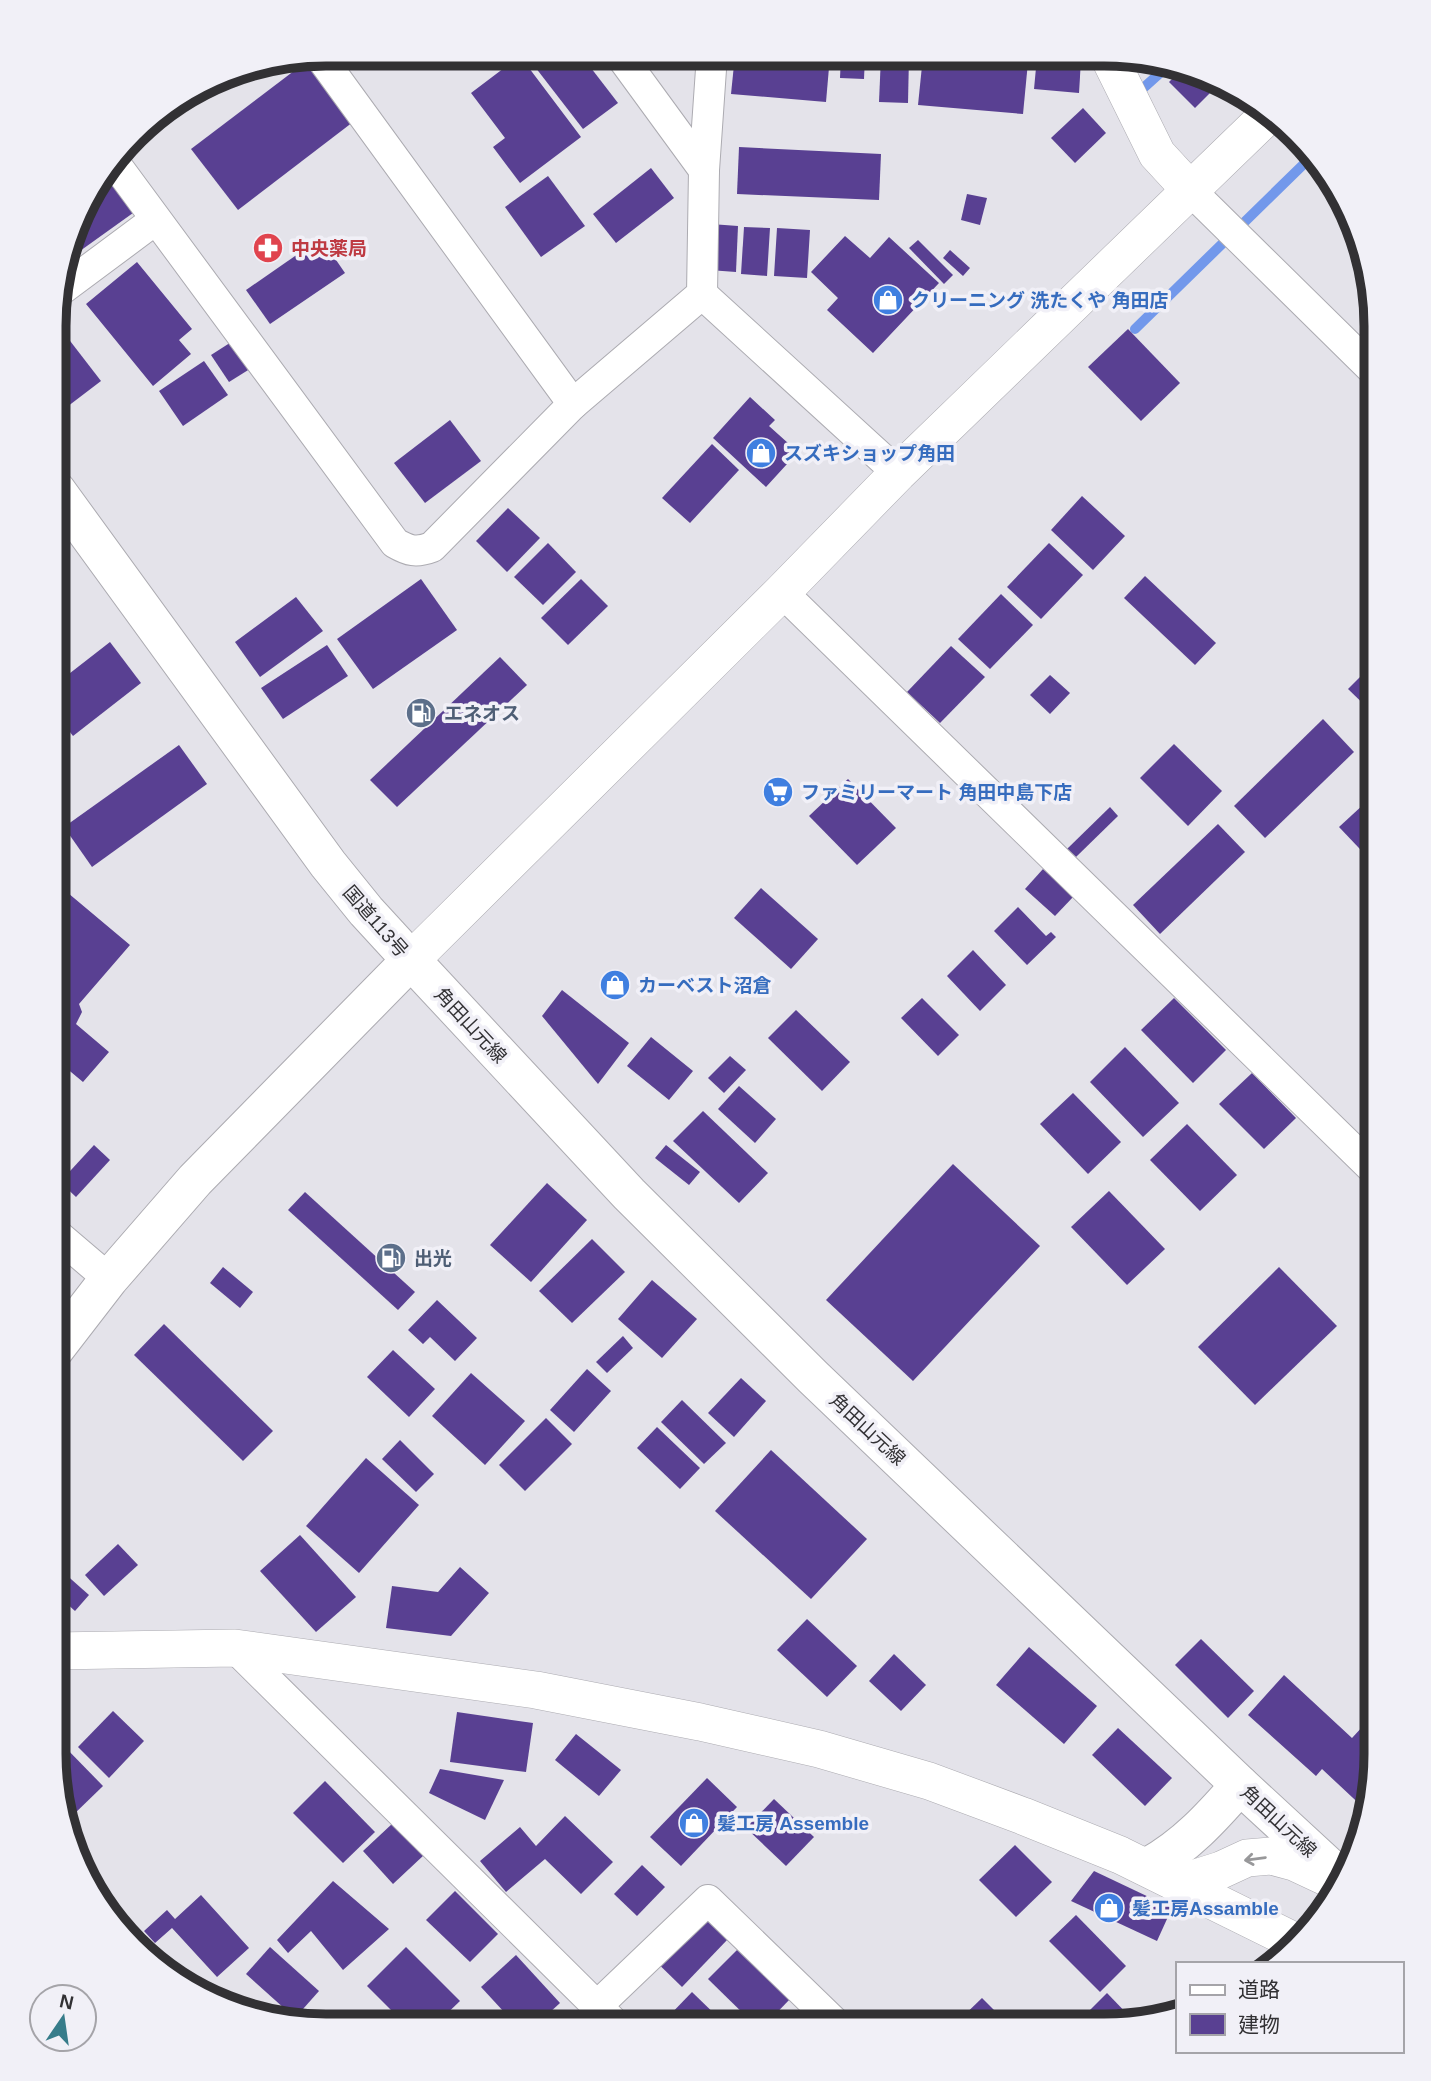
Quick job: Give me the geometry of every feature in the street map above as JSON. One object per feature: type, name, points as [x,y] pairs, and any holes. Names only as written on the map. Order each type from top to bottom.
[{"type":"main road","name":"国道113号","points":[[66,504],[328,864],[411,960],[195,1180],[109,1279],[66,1335]]},
{"type":"main road","name":"角田山元線","points":[[411,960],[629,1194],[794,1358],[1335,1875]]},
{"type":"main road","points":[[1162,1875],[1169,1856],[1189,1839],[1240,1785]]},
{"type":"street","points":[[327,66],[573,404]]},
{"type":"street","points":[[628,66],[704,170]]},
{"type":"street","points":[[711,66],[704,170],[702,294],[898,473]]},
{"type":"street","points":[[1114,67],[1157,154],[1364,361]]},
{"type":"street","points":[[411,960],[782,592],[898,473],[1263,120]]},
{"type":"street","points":[[119,169],[395,543],[410,551],[420,552],[432,547],[573,404],[702,294]]},
{"type":"street","points":[[70,282],[155,220]]},
{"type":"street","points":[[782,592],[1364,1160]]},
{"type":"street","points":[[66,1242],[109,1279]]},
{"type":"street","points":[[235,1648],[605,2014]]},
{"type":"street","points":[[66,1651],[235,1648],[536,1690],[700,1722],[819,1749],[940,1786],[1023,1816],[1162,1875],[1288,1938]]},
{"type":"street","points":[[1162,1875],[1221,1870],[1247,1858],[1270,1856],[1294,1862],[1334,1878]]},
{"type":"street","points":[[609,2014],[708,1900],[826,2014]]},
{"type":"building","points":[[507,66],[528,66],[581,137],[520,183],[493,147],[505,138],[471,93]]},
{"type":"building","points":[[534,66],[589,66],[618,103],[583,129]]},
{"type":"building","points":[[734,66],[829,66],[826,102],[731,94]]},
{"type":"building","points":[[841,66],[865,66],[864,79],[840,78]]},
{"type":"building","points":[[881,66],[909,66],[908,103],[879,102]]},
{"type":"building","points":[[922,66],[1028,66],[1023,114],[918,105]]},
{"type":"building","points":[[1036,66],[1081,66],[1079,93],[1034,89]]},
{"type":"building","points":[[311,67],[353,122],[238,210],[191,149],[297,68]]},
{"type":"building","points":[[1175,76],[1213,90],[1195,108],[1169,82]]},
{"type":"building","points":[[1083,108],[1106,133],[1075,163],[1051,138]]},
{"type":"building","points":[[739,147],[881,154],[879,200],[737,194]]},
{"type":"building","points":[[651,168],[674,198],[616,243],[593,214]]},
{"type":"building","points":[[548,176],[585,226],[541,257],[505,207]]},
{"type":"building","points":[[110,182],[133,213],[77,253],[93,211]]},
{"type":"building","points":[[967,194],[987,198],[980,225],[961,220]]},
{"type":"building","points":[[711,224],[738,226],[736,272],[709,270]]},
{"type":"building","points":[[744,227],[770,228],[767,276],[741,274]]},
{"type":"building","points":[[777,228],[810,230],[807,278],[774,276]]},
{"type":"building","points":[[845,236],[870,258],[889,237],[939,283],[873,353],[827,310],[838,298],[811,272]]},
{"type":"building","points":[[321,238],[345,273],[270,324],[246,290]]},
{"type":"building","points":[[918,240],[953,275],[944,284],[909,248]]},
{"type":"building","points":[[950,250],[970,268],[963,276],[943,258]]},
{"type":"building","points":[[137,262],[192,329],[179,340],[191,354],[153,386],[86,304]]},
{"type":"building","points":[[1128,329],[1180,383],[1141,421],[1088,367]]},
{"type":"building","points":[[66,336],[101,381],[66,408]]},
{"type":"building","points":[[236,339],[253,367],[229,382],[211,355]]},
{"type":"building","points":[[204,361],[228,395],[183,426],[159,391]]},
{"type":"building","points":[[750,397],[775,420],[769,426],[798,452],[766,487],[713,438]]},
{"type":"building","points":[[450,420],[481,461],[425,503],[394,463]]},
{"type":"building","points":[[712,444],[739,470],[690,523],[662,498]]},
{"type":"building","points":[[1082,496],[1125,536],[1093,570],[1051,530]]},
{"type":"building","points":[[508,508],[540,538],[507,572],[476,541]]},
{"type":"building","points":[[548,543],[576,572],[543,605],[514,577]]},
{"type":"building","points":[[1049,543],[1083,575],[1041,619],[1007,587]]},
{"type":"building","points":[[1145,576],[1216,643],[1195,665],[1124,598]]},
{"type":"building","points":[[421,579],[457,630],[373,689],[337,639]]},
{"type":"building","points":[[581,579],[608,606],[568,645],[541,618]]},
{"type":"building","points":[[1001,594],[1033,625],[990,669],[958,639]]},
{"type":"building","points":[[296,597],[323,631],[260,677],[235,642]]},
{"type":"building","points":[[110,642],[141,683],[73,736],[66,727],[66,676]]},
{"type":"building","points":[[327,645],[348,676],[283,719],[261,688]]},
{"type":"building","points":[[951,646],[985,677],[940,723],[907,692]]},
{"type":"building","points":[[500,657],[527,685],[397,807],[370,780]]},
{"type":"building","points":[[1364,673],[1364,704],[1348,689]]},
{"type":"building","points":[[1050,675],[1070,693],[1050,714],[1030,695]]},
{"type":"building","points":[[1323,719],[1354,752],[1265,838],[1234,806]]},
{"type":"building","points":[[1174,744],[1222,791],[1188,826],[1140,778]]},
{"type":"building","points":[[179,745],[207,784],[92,867],[66,830],[66,826]]},
{"type":"building","points":[[848,779],[896,828],[857,865],[809,816]]},
{"type":"building","points":[[1364,804],[1364,853],[1339,827]]},
{"type":"building","points":[[1110,807],[1118,816],[1076,857],[1067,849]]},
{"type":"building","points":[[1218,824],[1245,852],[1160,934],[1133,905]]},
{"type":"building","points":[[1043,869],[1074,896],[1055,916],[1025,889]]},
{"type":"building","points":[[761,888],[818,939],[791,969],[734,918]]},
{"type":"building","points":[[68,893],[130,945],[79,1004],[82,1012],[76,1024],[109,1052],[83,1082],[66,1068]]},
{"type":"building","points":[[1018,907],[1046,936],[1051,932],[1056,937],[1027,965],[994,931]]},
{"type":"building","points":[[973,950],[1006,985],[980,1011],[947,976]]},
{"type":"building","points":[[562,990],[629,1043],[598,1084],[542,1016]]},
{"type":"building","points":[[922,998],[959,1035],[938,1056],[901,1018]]},
{"type":"building","points":[[1174,998],[1226,1050],[1193,1083],[1141,1030]]},
{"type":"building","points":[[796,1010],[850,1062],[822,1091],[768,1038]]},
{"type":"building","points":[[651,1037],[693,1071],[669,1100],[627,1066]]},
{"type":"building","points":[[1125,1047],[1179,1103],[1143,1137],[1090,1082]]},
{"type":"building","points":[[730,1056],[746,1070],[724,1093],[708,1078]]},
{"type":"building","points":[[1252,1073],[1296,1118],[1264,1149],[1219,1104]]},
{"type":"building","points":[[739,1086],[776,1119],[755,1143],[718,1109]]},
{"type":"building","points":[[1073,1093],[1121,1142],[1088,1174],[1040,1124]]},
{"type":"building","points":[[703,1111],[768,1173],[739,1203],[673,1141]]},
{"type":"building","points":[[1187,1124],[1237,1175],[1200,1211],[1150,1160]]},
{"type":"building","points":[[94,1145],[110,1160],[76,1197],[66,1188],[66,1175]]},
{"type":"building","points":[[666,1145],[700,1172],[689,1185],[655,1158]]},
{"type":"building","points":[[953,1164],[1040,1246],[913,1381],[826,1300]]},
{"type":"building","points":[[547,1183],[587,1220],[531,1282],[490,1245]]},
{"type":"building","points":[[1109,1191],[1165,1249],[1127,1285],[1071,1227]]},
{"type":"building","points":[[305,1192],[415,1292],[398,1310],[288,1210]]},
{"type":"building","points":[[592,1239],[625,1272],[572,1323],[539,1291]]},
{"type":"building","points":[[223,1267],[253,1292],[240,1308],[210,1283]]},
{"type":"building","points":[[1279,1267],[1337,1326],[1255,1405],[1198,1347]]},
{"type":"building","points":[[652,1280],[697,1319],[662,1358],[618,1319]]},
{"type":"building","points":[[437,1300],[477,1338],[455,1361],[430,1337],[423,1344],[408,1330]]},
{"type":"building","points":[[164,1324],[273,1431],[243,1461],[134,1355]]},
{"type":"building","points":[[623,1336],[633,1348],[607,1373],[596,1362]]},
{"type":"building","points":[[393,1350],[435,1389],[409,1417],[367,1377]]},
{"type":"building","points":[[587,1369],[611,1391],[574,1432],[550,1410]]},
{"type":"building","points":[[471,1373],[525,1421],[485,1465],[432,1416]]},
{"type":"building","points":[[741,1378],[766,1401],[734,1437],[708,1413]]},
{"type":"building","points":[[682,1400],[726,1443],[704,1464],[661,1422]]},
{"type":"building","points":[[546,1418],[572,1444],[525,1491],[499,1465]]},
{"type":"building","points":[[657,1427],[700,1468],[680,1489],[637,1448]]},
{"type":"building","points":[[400,1440],[434,1474],[416,1492],[382,1459]]},
{"type":"building","points":[[771,1450],[867,1539],[811,1599],[715,1511]]},
{"type":"building","points":[[366,1458],[419,1505],[359,1573],[306,1526]]},
{"type":"building","points":[[300,1535],[356,1597],[316,1632],[260,1571]]},
{"type":"building","points":[[118,1544],[138,1565],[104,1596],[85,1575]]},
{"type":"building","points":[[460,1567],[489,1593],[451,1636],[386,1628],[392,1586],[438,1592]]},
{"type":"building","points":[[66,1575],[89,1595],[75,1611],[66,1603]]},
{"type":"building","points":[[807,1619],[857,1666],[827,1697],[777,1650]]},
{"type":"building","points":[[1201,1639],[1254,1691],[1228,1718],[1175,1665]]},
{"type":"building","points":[[1029,1647],[1097,1706],[1064,1744],[996,1685]]},
{"type":"building","points":[[894,1654],[926,1685],[901,1711],[869,1681]]},
{"type":"building","points":[[1284,1675],[1352,1738],[1364,1725],[1364,1772],[1360,1805],[1322,1769],[1316,1776],[1248,1715]]},
{"type":"building","points":[[113,1711],[144,1741],[109,1778],[78,1747]]},
{"type":"building","points":[[457,1712],[533,1723],[526,1772],[450,1762]]},
{"type":"building","points":[[1118,1728],[1172,1778],[1145,1806],[1092,1755]]},
{"type":"building","points":[[576,1734],[621,1770],[599,1796],[555,1760]]},
{"type":"building","points":[[66,1748],[103,1786],[73,1815]]},
{"type":"building","points":[[440,1769],[504,1780],[485,1820],[429,1793]]},
{"type":"building","points":[[707,1778],[737,1807],[681,1866],[650,1837]]},
{"type":"building","points":[[325,1781],[375,1832],[343,1863],[293,1813]]},
{"type":"building","points":[[774,1799],[814,1837],[786,1866],[746,1828]]},
{"type":"building","points":[[565,1816],[613,1862],[581,1894],[545,1859],[506,1892],[480,1861],[520,1827],[536,1846]]},
{"type":"building","points":[[393,1823],[424,1855],[393,1884],[363,1851]]},
{"type":"building","points":[[1015,1845],[1052,1882],[1016,1917],[979,1880]]},
{"type":"building","points":[[642,1865],[665,1887],[637,1916],[614,1894]]},
{"type":"building","points":[[1094,1871],[1172,1908],[1157,1941],[1071,1901]]},
{"type":"building","points":[[333,1881],[389,1929],[343,1970],[311,1931],[288,1953],[277,1940]]},
{"type":"building","points":[[455,1891],[498,1934],[470,1962],[426,1920]]},
{"type":"building","points":[[201,1895],[249,1948],[217,1977],[172,1928],[155,1943],[144,1931],[167,1910],[175,1919]]},
{"type":"building","points":[[687,1900],[728,1939],[682,1987],[641,1947]]},
{"type":"building","points":[[1076,1915],[1126,1966],[1100,1992],[1049,1941]]},
{"type":"building","points":[[270,1947],[319,1991],[300,2013],[288,2012],[246,1974]]},
{"type":"building","points":[[406,1947],[460,2001],[446,2014],[395,2014],[367,1986]]},
{"type":"building","points":[[739,1948],[791,1998],[776,2014],[744,2014],[708,1979]]},
{"type":"building","points":[[516,1955],[560,2003],[548,2014],[506,2014],[481,1987]]},
{"type":"building","points":[[692,1992],[715,2014],[671,2014]]},
{"type":"building","points":[[1107,1993],[1127,2013],[1122,2014],[1086,2014]]},
{"type":"building","points":[[982,1998],[998,2014],[965,2014]]},
{"type":"waterway","points":[[1140,91],[1161,72]]},
{"type":"waterway","points":[[1135,329],[1306,162]]},
{"type":"place","name":"中央薬局","points":[[268,248]]},
{"type":"place","name":"クリーニング 洗たくや 角田店","points":[[888,300]]},
{"type":"place","name":"スズキショップ角田","points":[[761,453]]},
{"type":"place","name":"エネオス","points":[[421,713]]},
{"type":"place","name":"ファミリーマート 角田中島下店","points":[[778,792]]},
{"type":"place","name":"カーベスト沼倉","points":[[615,985]]},
{"type":"place","name":"出光","points":[[391,1258]]},
{"type":"place","name":"髪工房 Assemble","points":[[694,1823]]},
{"type":"place","name":"髪工房Assamble","points":[[1109,1908]]}]
